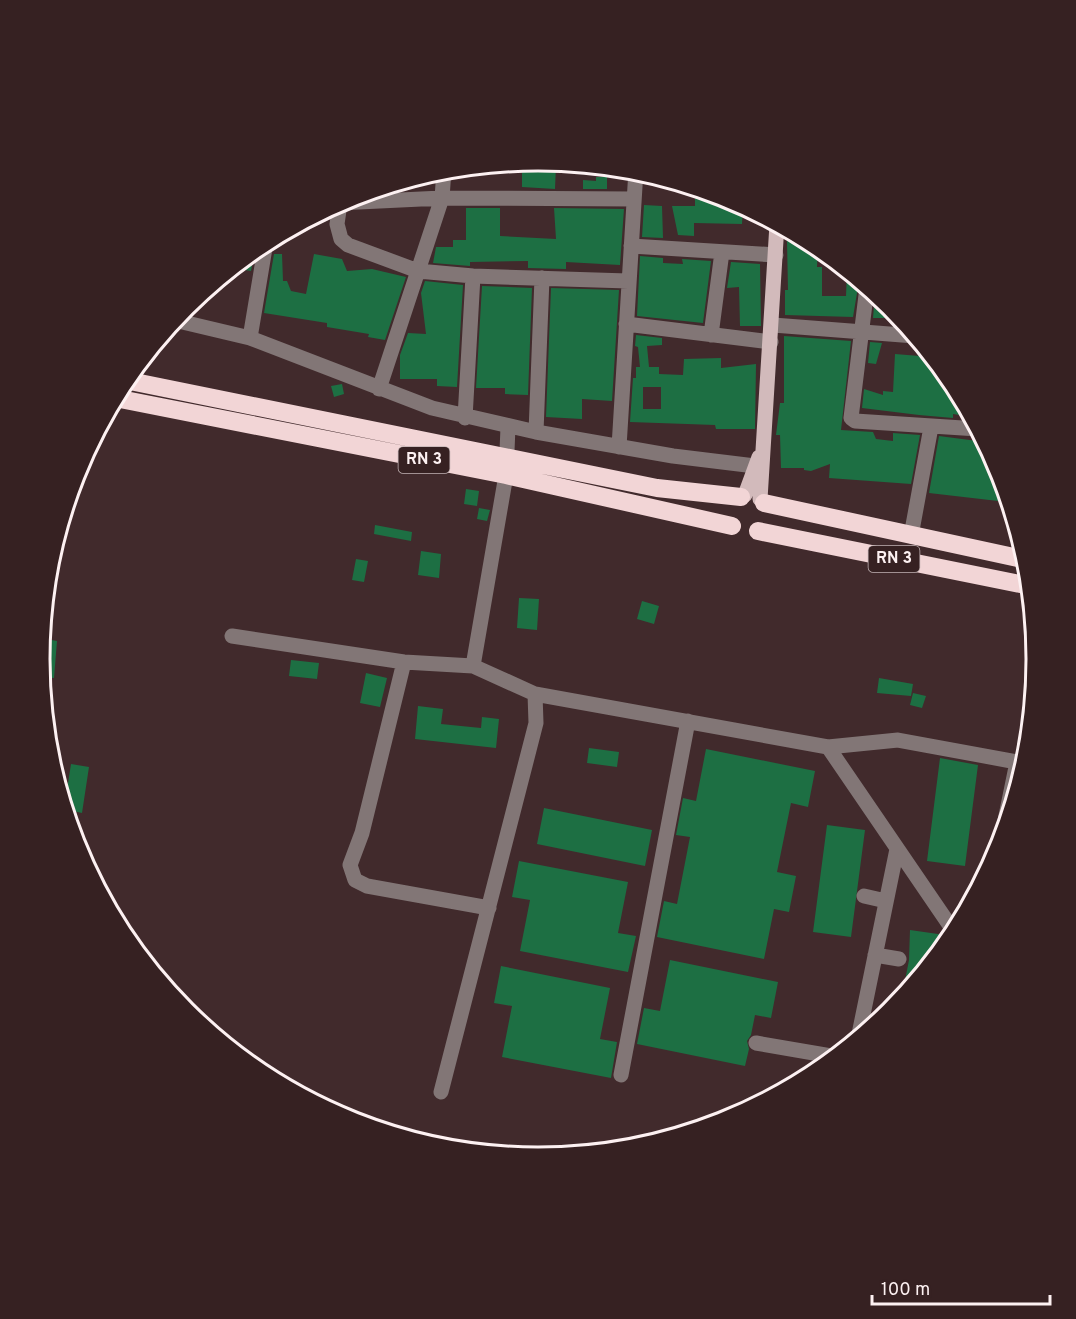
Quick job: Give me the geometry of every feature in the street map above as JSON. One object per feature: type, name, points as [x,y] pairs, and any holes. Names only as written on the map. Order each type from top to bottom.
[{"type":"highway","name":"RN 3","points":[[136,382],[506,466],[732,526]]},
{"type":"highway","name":"RN 3","points":[[125,400],[506,466],[752,499],[1016,558]]},
{"type":"highway","points":[[752,499],[768,515],[763,527],[758,531],[741,533],[732,526],[730,509],[752,499]]},
{"type":"highway","name":"RN 3","points":[[758,531],[1020,584]]},
{"type":"main road","points":[[752,499],[771,342],[777,233]]},
{"type":"street","points":[[379,389],[442,198],[443,180]]},
{"type":"street","points":[[619,447],[635,181]]},
{"type":"street","points":[[366,202],[442,198],[634,200]]},
{"type":"street","points":[[338,214],[337,224],[340,239],[348,245],[418,271],[472,276],[628,281]]},
{"type":"street","points":[[631,246],[776,255]]},
{"type":"street","points":[[711,335],[722,252]]},
{"type":"street","points":[[250,338],[264,255]]},
{"type":"street","points":[[465,418],[472,276]]},
{"type":"street","points":[[536,432],[542,278]]},
{"type":"street","points":[[865,297],[851,418],[855,421],[968,429]]},
{"type":"street","points":[[188,319],[250,338],[379,389],[465,418],[619,447],[758,458]]},
{"type":"street","points":[[626,324],[771,342]]},
{"type":"street","points":[[772,325],[903,335]]},
{"type":"street","points":[[473,666],[506,466],[508,427]]},
{"type":"street","points":[[911,536],[931,427]]},
{"type":"street","points":[[232,636],[404,663],[473,666],[535,694],[828,747],[898,740],[1015,762]]},
{"type":"street","points":[[404,663],[362,833],[350,865],[355,880],[367,886],[489,908]]},
{"type":"street","points":[[441,1092],[536,723],[535,694]]},
{"type":"street","points":[[621,1075],[688,721]]},
{"type":"street","points":[[828,747],[949,924]]},
{"type":"street","points":[[861,1026],[897,849]]},
{"type":"street","points":[[864,896],[886,901]]},
{"type":"street","points":[[875,955],[899,959]]},
{"type":"street","points":[[756,1043],[824,1055]]},
{"type":"building","points":[[522,172],[556,172],[555,189],[522,187]]},
{"type":"building","points":[[596,177],[607,177],[607,189],[583,189],[583,180],[596,181]]},
{"type":"building","points":[[695,197],[742,216],[742,224],[694,223],[694,236],[678,235],[672,206],[695,206]]},
{"type":"building","points":[[644,205],[662,206],[663,238],[642,237]]},
{"type":"building","points":[[466,208],[500,208],[500,236],[556,239],[554,208],[624,209],[620,265],[566,262],[566,269],[528,268],[528,261],[470,262],[470,266],[433,263],[436,247],[453,247],[453,240],[466,240]]},
{"type":"building","points":[[787,241],[817,259],[817,267],[822,267],[822,296],[846,296],[847,281],[858,290],[853,317],[785,315],[785,290],[788,290]]},
{"type":"building","points":[[274,254],[282,254],[283,281],[287,281],[291,291],[306,294],[314,254],[342,259],[347,271],[372,269],[406,277],[385,340],[368,337],[369,334],[327,327],[327,323],[264,313]]},
{"type":"building","points":[[640,256],[663,258],[663,263],[683,264],[682,259],[711,261],[703,323],[637,316]]},
{"type":"building","points":[[731,262],[760,264],[761,326],[740,326],[739,287],[727,288]]},
{"type":"building","points":[[252,264],[251,271],[244,270]]},
{"type":"building","points":[[425,281],[463,285],[457,387],[437,386],[437,379],[400,379],[400,355],[408,333],[426,334],[421,293]]},
{"type":"building","points":[[482,286],[532,288],[528,395],[505,394],[505,388],[476,388]]},
{"type":"building","points":[[551,288],[619,290],[612,401],[582,399],[582,419],[546,417]]},
{"type":"building","points":[[875,306],[887,318],[873,318]]},
{"type":"building","points":[[636,335],[662,338],[662,345],[647,346],[649,367],[659,367],[659,374],[683,375],[684,359],[721,358],[721,368],[756,364],[755,429],[716,429],[715,425],[630,422],[633,378],[636,378],[636,367],[640,367],[638,347],[635,346]],"holes":[[[643,387],[661,387],[661,409],[643,409]]]},
{"type":"building","points":[[784,336],[851,341],[841,430],[873,432],[876,439],[893,441],[893,433],[920,435],[911,484],[829,478],[830,464],[811,471],[804,470],[804,468],[781,468],[780,435],[776,435],[780,403],[784,403]]},
{"type":"building","points":[[870,342],[882,343],[876,364],[868,363]]},
{"type":"building","points":[[895,354],[921,356],[961,415],[953,414],[953,418],[862,408],[864,389],[883,395],[883,391],[893,392]]},
{"type":"building","points":[[342,384],[344,394],[334,397],[331,386]]},
{"type":"building","points":[[939,436],[975,441],[998,496],[998,501],[929,493]]},
{"type":"building","points":[[466,489],[479,491],[477,506],[464,504]]},
{"type":"building","points":[[479,508],[490,510],[487,521],[477,519]]},
{"type":"building","points":[[375,525],[412,532],[411,541],[374,534]]},
{"type":"building","points":[[421,551],[441,554],[439,578],[418,575]]},
{"type":"building","points":[[356,559],[368,561],[364,582],[352,580]]},
{"type":"building","points":[[519,598],[539,599],[537,630],[517,628]]},
{"type":"building","points":[[642,601],[659,606],[654,624],[637,619]]},
{"type":"building","points":[[51,640],[57,641],[54,678],[51,678]]},
{"type":"building","points":[[291,660],[319,663],[317,679],[289,676]]},
{"type":"building","points":[[366,673],[387,678],[380,707],[360,703]]},
{"type":"building","points":[[879,678],[913,684],[911,696],[877,693]]},
{"type":"building","points":[[913,693],[926,696],[922,708],[910,705]]},
{"type":"building","points":[[418,706],[443,709],[441,724],[481,728],[482,717],[499,719],[496,748],[415,739]]},
{"type":"building","points":[[589,748],[619,752],[617,767],[587,763]]},
{"type":"building","points":[[706,749],[815,771],[808,807],[791,803],[777,872],[796,876],[789,912],[774,909],[764,959],[657,937],[664,901],[677,904],[690,837],[676,835],[683,798],[696,801]]},
{"type":"building","points":[[940,758],[978,765],[965,866],[927,861]]},
{"type":"building","points":[[71,764],[89,767],[82,813],[73,811],[67,790]]},
{"type":"building","points":[[544,808],[652,830],[645,866],[537,844]]},
{"type":"building","points":[[827,825],[865,830],[851,937],[813,932]]},
{"type":"building","points":[[519,861],[628,882],[618,933],[636,936],[628,972],[520,951],[530,900],[512,897]]},
{"type":"building","points":[[910,930],[942,935],[905,982],[909,960]]},
{"type":"building","points":[[670,960],[778,982],[771,1018],[755,1015],[751,1035],[747,1041],[749,1049],[745,1066],[637,1044],[644,1008],[660,1011]]},
{"type":"building","points":[[501,966],[610,988],[600,1039],[617,1042],[611,1078],[502,1057],[512,1006],[494,1003]]}]
